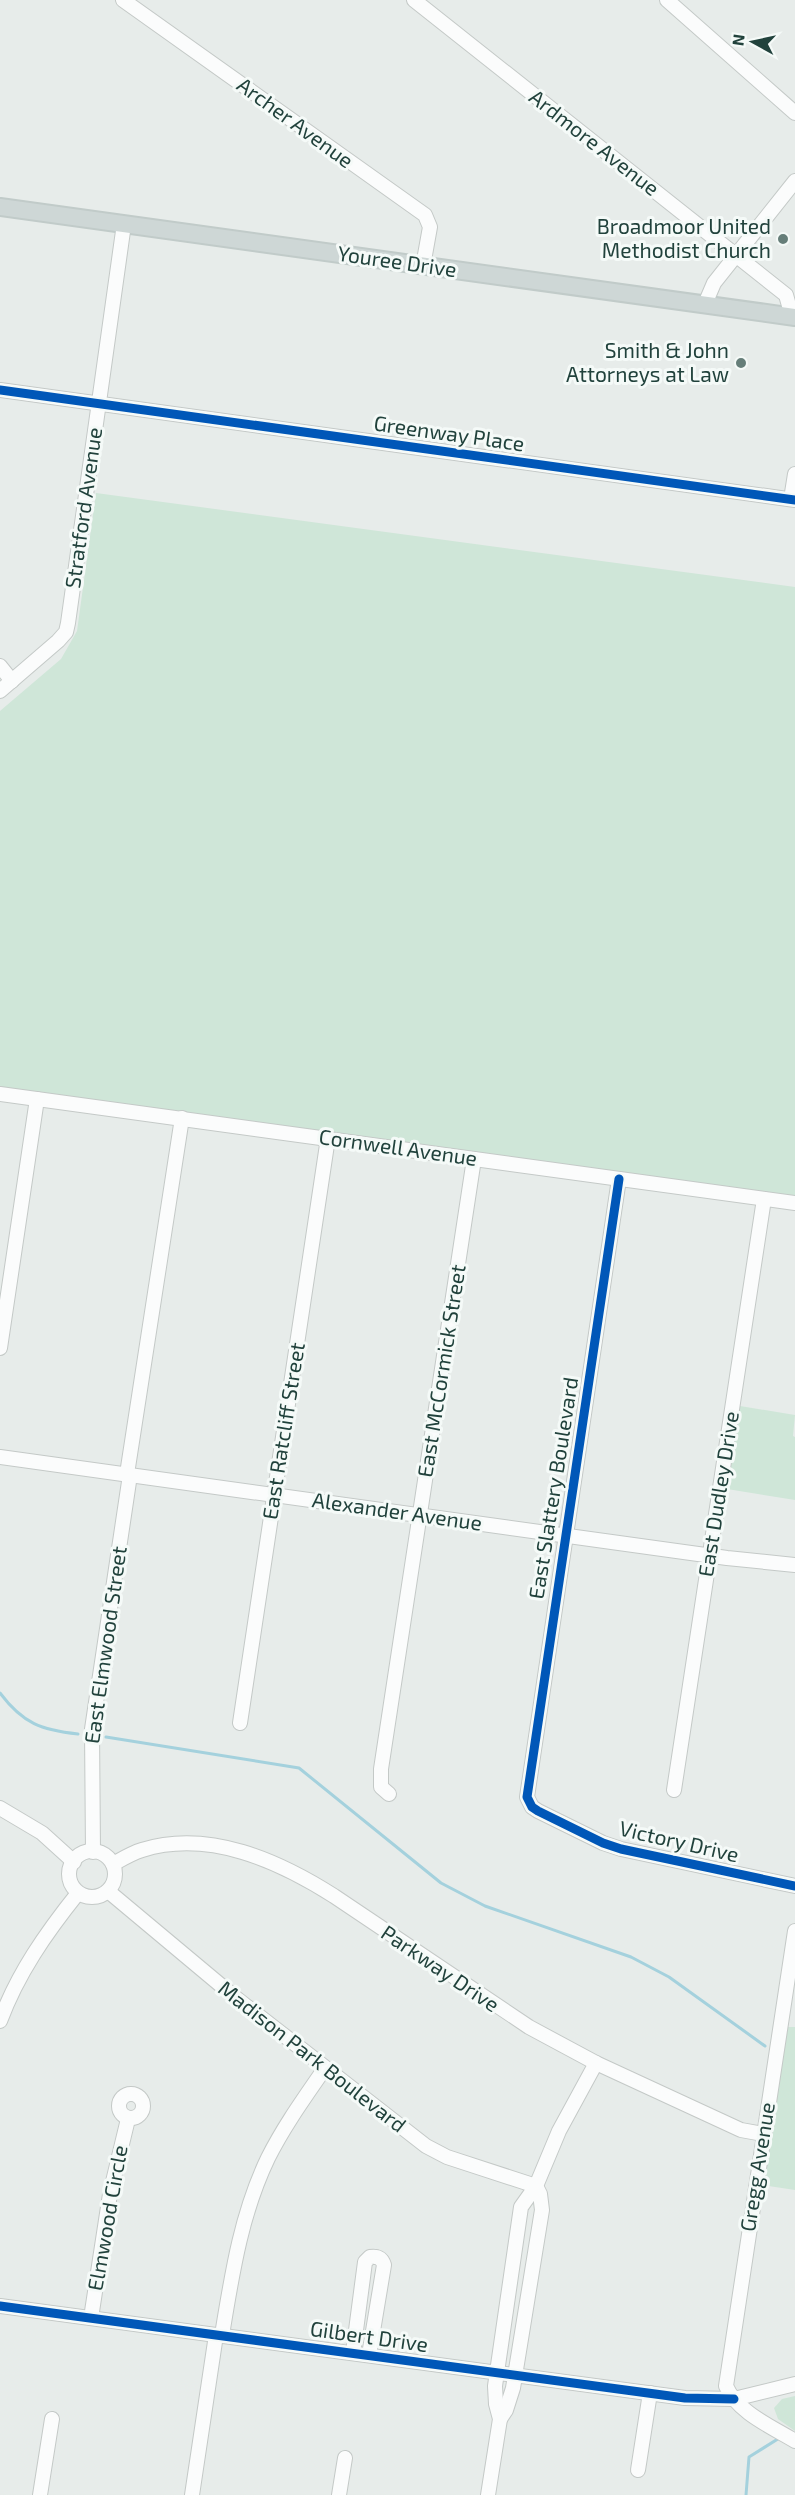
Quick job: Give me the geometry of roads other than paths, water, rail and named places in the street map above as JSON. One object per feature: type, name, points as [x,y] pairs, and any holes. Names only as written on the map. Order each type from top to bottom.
[{"type":"main road","name":"Youree Drive","points":[[0,207],[793,316]]},
{"type":"street","name":"Archer Avenue","points":[[123,0],[425,215],[430,227],[423,266]]},
{"type":"street","name":"Ardmore Avenue","points":[[414,0],[786,295],[793,316]]},
{"type":"street","points":[[667,0],[795,113]]},
{"type":"street","points":[[705,304],[714,283],[795,181]]},
{"type":"street","name":"Stratford Avenue","points":[[0,691],[66,632],[124,224]]},
{"type":"street","name":"Greenway Place","points":[[0,390],[793,500]]},
{"type":"street","points":[[793,500],[795,474]]},
{"type":"street","points":[[0,666],[12,681]]},
{"type":"street","name":"Cornwell Avenue","points":[[0,1094],[795,1203]]},
{"type":"street","points":[[0,1348],[37,1100]]},
{"type":"street","name":"East Elmwood Street","points":[[93,1852],[92,1729],[182,1118]]},
{"type":"street","name":"East Ratcliff Street","points":[[240,1723],[328,1138]]},
{"type":"street","name":"East McCormick Street","points":[[389,1794],[381,1787],[381,1769],[474,1158]]},
{"type":"street","name":"East Slattery Boulevard","points":[[529,1803],[527,1793],[619,1179]]},
{"type":"street","name":"East Dudley Drive","points":[[674,1790],[764,1199]]},
{"type":"street","name":"Alexander Avenue","points":[[0,1457],[795,1565]]},
{"type":"street","name":"Victory Drive","points":[[529,1803],[538,1811],[611,1846],[795,1886]]},
{"type":"street","points":[[0,1808],[42,1833],[74,1862]]},
{"type":"street","name":"Parkway Drive","points":[[113,1864],[141,1851],[180,1845],[222,1847],[274,1863],[334,1896],[520,2022],[596,2063],[741,2130],[763,2134]]},
{"type":"street","points":[[93,1852],[106,1856],[113,1864],[115,1876],[108,1891],[96,1897],[88,1897],[78,1893],[70,1881],[69,1873],[74,1862],[82,1854],[93,1852]]},
{"type":"street","name":"Madison Park Boulevard","points":[[108,1891],[236,1998],[431,2149],[447,2157],[536,2186]]},
{"type":"street","points":[[0,2021],[14,1986],[29,1960],[78,1893]]},
{"type":"street","name":"Gregg Avenue","points":[[734,2400],[727,2389],[726,2379],[795,1931]]},
{"type":"street","points":[[500,2419],[496,2404],[497,2372],[521,2207],[527,2195],[536,2186],[559,2131],[596,2063]]},
{"type":"street","points":[[192,2495],[233,2265],[254,2190],[285,2127],[325,2068]]},
{"type":"street","name":"Elmwood Circle","points":[[91,2318],[110,2194],[128,2119]]},
{"type":"street","points":[[488,2495],[500,2419],[511,2397],[542,2210],[540,2193],[536,2186]]},
{"type":"street","points":[[353,2353],[365,2262],[370,2257],[376,2256],[384,2265],[369,2355]]},
{"type":"street","name":"Gilbert Drive","points":[[0,2306],[713,2400],[734,2400],[795,2384]]},
{"type":"street","points":[[638,2470],[650,2393]]},
{"type":"street","points":[[734,2400],[792,2440]]},
{"type":"street","points":[[40,2495],[52,2419]]},
{"type":"street","points":[[339,2495],[345,2458]]},
{"type":"waterway","points":[[0,1693],[17,1712],[34,1724],[78,1734]]},
{"type":"waterway","points":[[106,1737],[299,1768],[441,1883],[485,1906],[631,1957],[669,1977],[765,2046]]},
{"type":"waterway","points":[[746,2495],[749,2457],[781,2437]]},
{"type":"place","name":"Broadmoor United Methodist Church","points":[[783,239]]},
{"type":"place","name":"Smith & John Attorneys at Law","points":[[741,363]]}]
